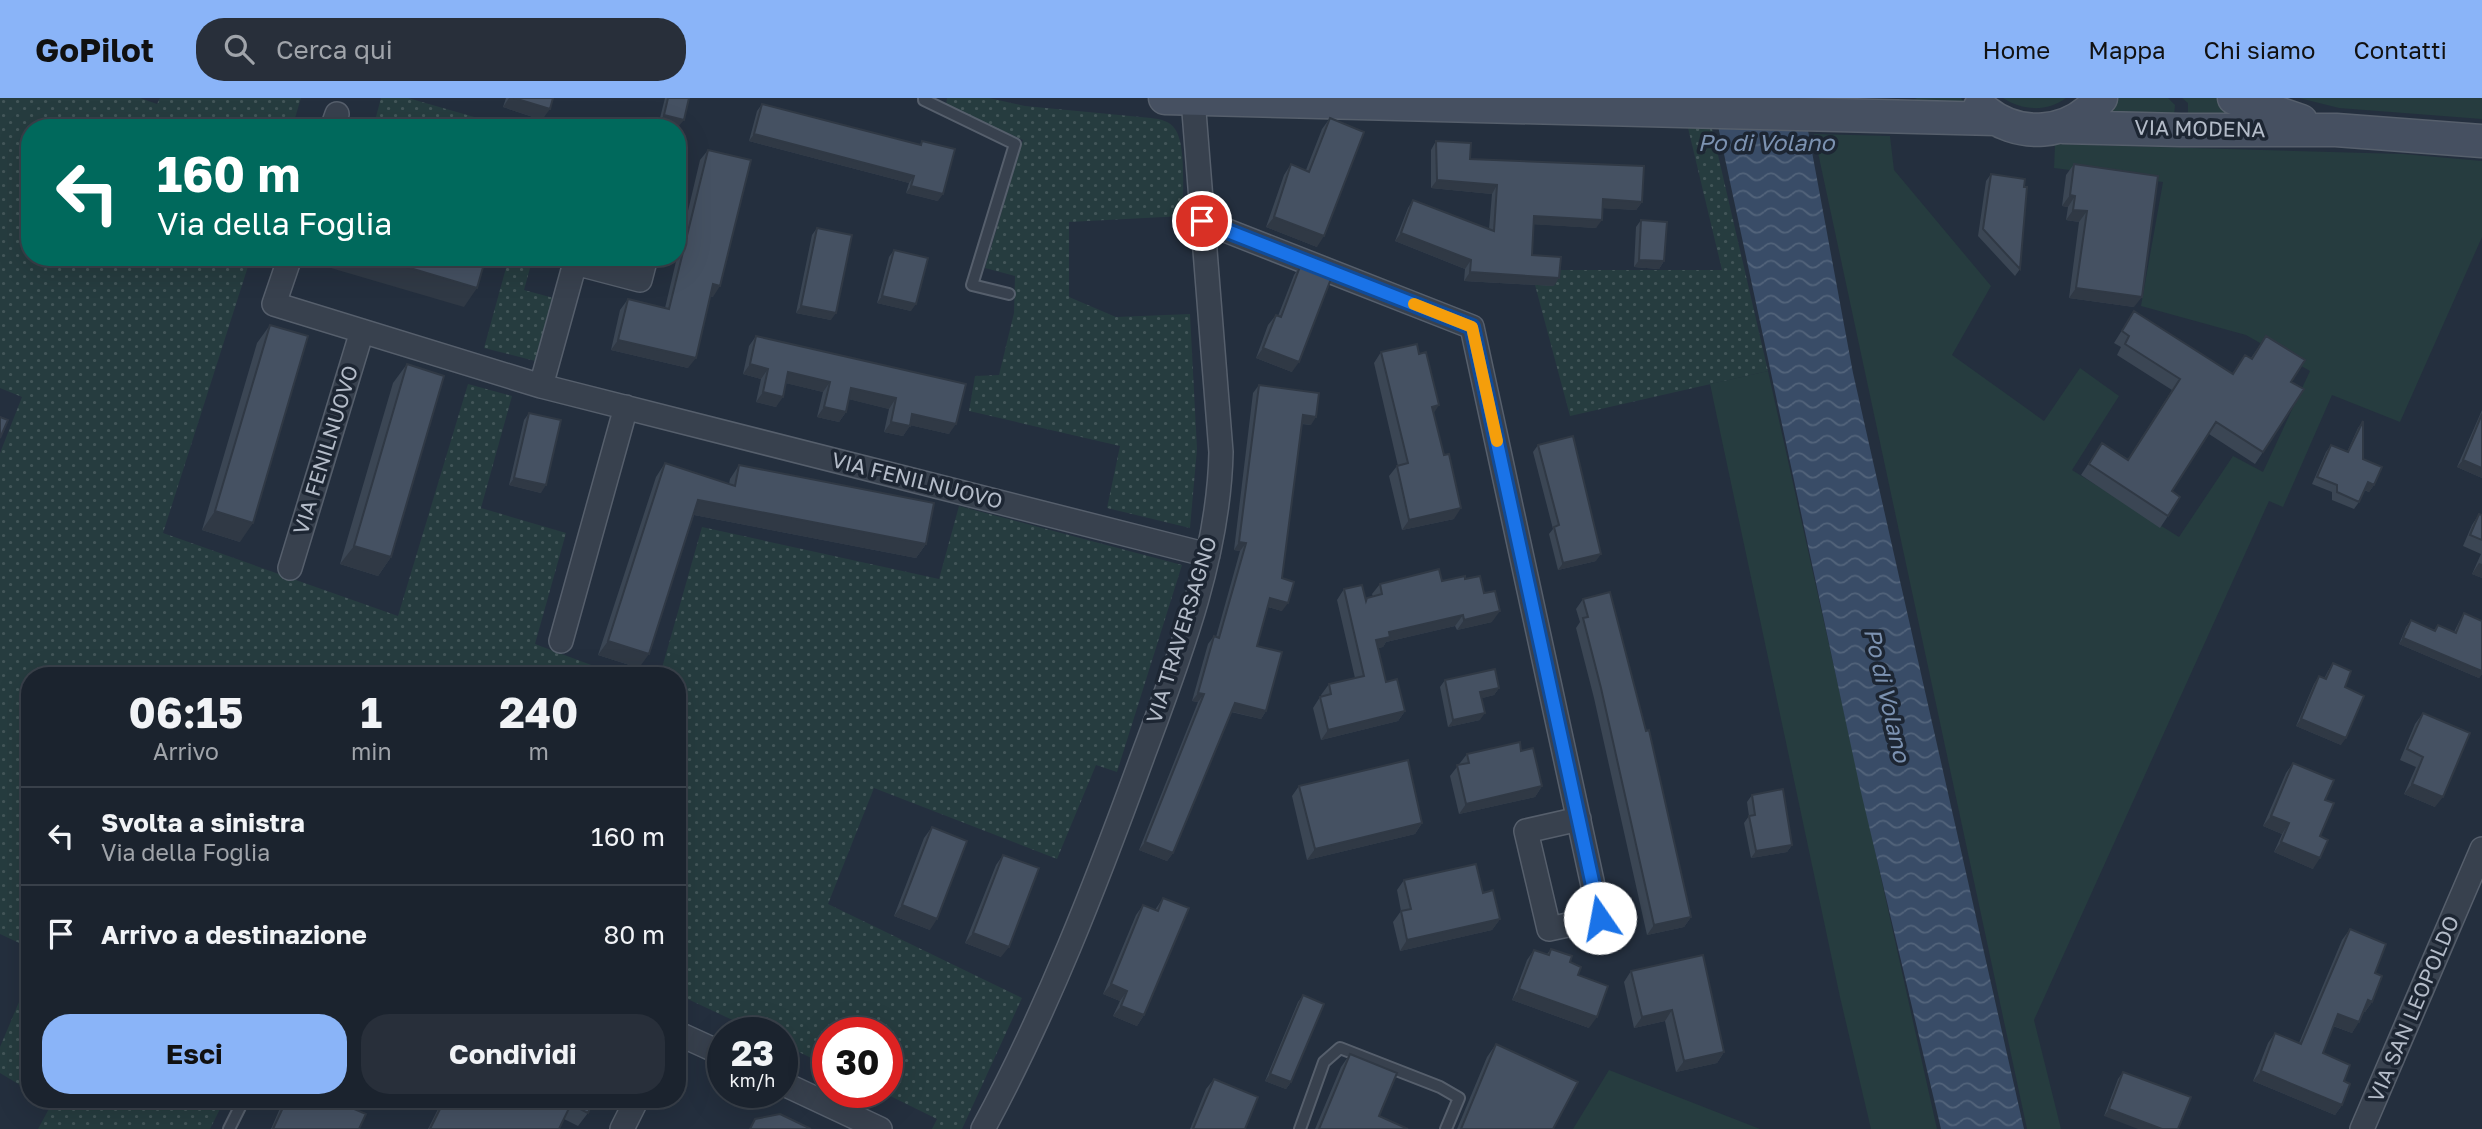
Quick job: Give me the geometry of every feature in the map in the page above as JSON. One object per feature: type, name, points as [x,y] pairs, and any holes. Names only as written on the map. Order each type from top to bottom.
[{"type":"main road","points":[[1867,116],[1900,98]]},
{"type":"main road","name":"VIA MODENA","points":[[1973,98],[1996,120],[2029,131],[2063,127],[2336,130],[2482,141]]},
{"type":"main road","name":"VIA MODENA","points":[[2063,127],[2091,109],[2101,98]]},
{"type":"main road","name":"VIA MODENA","points":[[2234,98],[2280,115],[2336,130]]},
{"type":"main road","name":"VIA MODENA","points":[[1179,99],[1338,100],[1996,120]]},
{"type":"street","name":"VIA TRAVERSAGNO","points":[[984,1129],[1039,1017],[1096,878],[1167,690],[1208,555],[1220,481],[1221,452],[1202,221],[1179,99]]},
{"type":"street","points":[[1202,221],[1472,327],[1579,819],[1600,918],[1549,929],[1527,831],[1579,819]]},
{"type":"street","name":"VIA FENILNUOVO","points":[[287,266],[274,304],[541,386],[1208,555]]},
{"type":"street","points":[[541,386],[574,266]]},
{"type":"street","points":[[586,266],[640,280],[644,266]]},
{"type":"street","name":"VIA FENILNUOVO","points":[[290,568],[362,331]]},
{"type":"street","points":[[561,641],[626,407]]},
{"type":"street","name":"VIA SAN LEOPOLDO","points":[[2362,1129],[2482,849]]},
{"type":"street","points":[[686,1037],[707,1047]]},
{"type":"street","points":[[798,1091],[880,1129]]},
{"type":"street","points":[[622,1129],[632,1108]]},
{"type":"lane","points":[[924,98],[1015,144],[972,285],[1009,294]]},
{"type":"lane","points":[[1300,1129],[1324,1062],[1340,1048],[1440,1087],[1459,1098],[1446,1129]]},
{"type":"lane","points":[[229,1129],[240,1108]]},
{"type":"green space","points":[[0,98],[140,98],[157,104],[160,98],[301,98],[295,119],[21,119],[21,266],[248,266],[163,533],[398,616],[468,384],[512,396],[481,508],[566,533],[535,644],[597,667],[21,667],[21,944],[0,934],[0,453],[22,397],[0,388]]},
{"type":"green space","points":[[381,98],[408,98],[482,119],[375,119]]},
{"type":"green space","points":[[947,98],[989,98],[1025,106],[1154,118],[1168,122],[1175,129],[1183,158],[1183,216],[1069,222],[1069,297],[1116,317],[1190,314],[1197,449],[1190,528],[1107,508],[1120,446],[969,411],[975,376],[999,375],[1014,313],[1015,276],[985,268],[1023,140],[946,105]]},
{"type":"green space","points":[[1917,98],[1961,98],[1970,112],[1891,112]]},
{"type":"green space","points":[[2003,98],[2066,98],[2051,106],[2035,108]]},
{"type":"green space","points":[[2111,98],[2168,98],[2175,105],[2174,116],[2101,112]]},
{"type":"green space","points":[[2182,98],[2216,98],[2265,122],[2188,114],[2188,103]]},
{"type":"green space","points":[[2299,98],[2482,98],[2482,119],[2339,108]]},
{"type":"green space","points":[[1688,128],[1712,129],[1768,371],[1570,416],[1531,270],[1722,270]]},
{"type":"green space","points":[[1814,134],[1890,136],[1894,170],[1991,286],[1952,355],[2044,421],[2080,368],[2119,396],[2072,470],[2179,537],[2233,456],[2263,472],[2310,371],[2246,335],[2141,306],[2163,182],[2054,168],[2055,144],[2403,154],[2482,161],[2482,237],[2400,422],[2332,395],[2283,507],[2269,501],[2034,1020],[2061,1129],[2027,1129]]},
{"type":"green space","points":[[507,266],[531,266],[524,290],[561,300],[543,363],[484,348]]},
{"type":"green space","points":[[1768,371],[1937,1129],[1871,1129],[1840,997],[1710,384]]},
{"type":"green space","points":[[959,506],[1182,565],[1117,772],[1096,765],[1057,859],[874,788],[828,904],[1022,998],[962,1129],[932,1129],[937,1119],[903,1102],[903,1017],[812,1017],[812,1058],[798,1052],[798,1017],[726,1017],[686,998],[686,667],[662,667],[702,527],[939,579]]},
{"type":"green space","points":[[21,997],[21,1086],[0,1073],[0,1047]]},
{"type":"green space","points":[[1609,1070],[1760,1129],[1573,1129]]},
{"type":"green space","points":[[49,1108],[220,1108],[210,1129],[38,1129]]},
{"type":"water","name":"Po di Volano","points":[[1712,98],[1802,98],[1853,373],[2024,1129],[1941,1129],[1860,788]]},
{"type":"building","points":[[514,98],[553,98],[550,109]]},
{"type":"building","points":[[668,98],[689,98],[684,119],[664,115]]},
{"type":"building","points":[[762,104],[921,145],[922,141],[955,149],[943,194],[911,186],[914,176],[754,134]]},
{"type":"building","points":[[1330,118],[1364,132],[1324,236],[1274,217],[1291,164],[1309,172]]},
{"type":"building","points":[[1436,141],[1471,143],[1470,159],[1644,166],[1642,202],[1603,199],[1602,220],[1534,216],[1532,255],[1561,257],[1559,278],[1470,272],[1471,260],[1401,233],[1413,200],[1494,231],[1497,185],[1437,180]]},
{"type":"building","points":[[708,150],[751,160],[720,286],[713,284],[696,358],[618,340],[628,299],[669,309],[680,266],[686,266],[686,240]]},
{"type":"building","points":[[2074,164],[2158,176],[2142,297],[2076,288],[2087,211],[2073,210],[2075,196],[2070,195]]},
{"type":"building","points":[[1991,174],[2025,179],[2024,187],[2027,187],[2020,269],[1983,229]]},
{"type":"building","points":[[1641,220],[1667,222],[1664,261],[1639,260]]},
{"type":"building","points":[[817,228],[852,235],[836,313],[801,306]]},
{"type":"building","points":[[894,250],[928,258],[916,304],[882,296]]},
{"type":"building","points":[[1301,264],[1332,276],[1299,362],[1263,348],[1276,315],[1281,317]]},
{"type":"building","points":[[403,266],[483,266],[477,288]]},
{"type":"building","points":[[2134,311],[2233,374],[2245,355],[2252,359],[2266,336],[2305,360],[2291,382],[2304,389],[2263,452],[2216,422],[2172,491],[2180,497],[2168,516],[2089,464],[2102,443],[2128,460],[2180,379],[2125,344],[2129,336],[2122,331]]},
{"type":"building","points":[[270,325],[308,336],[253,523],[215,511]]},
{"type":"building","points":[[756,336],[966,384],[956,424],[912,414],[910,426],[891,422],[896,398],[851,388],[846,412],[824,407],[830,382],[788,372],[783,397],[763,392],[768,369],[750,364]]},
{"type":"building","points":[[1417,344],[1419,354],[1426,352],[1439,405],[1432,407],[1444,455],[1449,454],[1461,508],[1409,520],[1397,466],[1408,463],[1381,352]]},
{"type":"building","points":[[407,364],[444,376],[391,557],[354,546]]},
{"type":"building","points":[[1259,385],[1319,393],[1316,417],[1303,415],[1282,578],[1294,582],[1288,603],[1270,598],[1257,646],[1282,652],[1266,711],[1235,703],[1173,853],[1145,842],[1204,694],[1198,693],[1214,636],[1219,638],[1246,543],[1239,542]]},
{"type":"building","points":[[529,413],[561,420],[546,485],[514,478]]},
{"type":"building","points":[[2482,414],[2482,468],[2463,460]]},
{"type":"building","points":[[0,417],[8,420],[0,438]]},
{"type":"building","points":[[2363,421],[2363,459],[2382,467],[2374,485],[2368,482],[2359,502],[2337,492],[2337,485],[2317,477],[2331,445],[2348,452]]},
{"type":"building","points":[[1573,436],[1601,554],[1563,563],[1554,527],[1559,525],[1538,445]]},
{"type":"building","points":[[665,463],[735,486],[739,465],[934,503],[926,544],[698,500],[649,654],[608,641]]},
{"type":"building","points":[[2479,514],[2482,515],[2482,540],[2470,535]]},
{"type":"building","points":[[1439,569],[1442,581],[1480,576],[1484,593],[1495,591],[1500,611],[1464,620],[1463,615],[1389,632],[1390,637],[1376,640],[1386,682],[1397,679],[1405,711],[1328,730],[1320,697],[1331,694],[1329,684],[1364,676],[1344,589],[1362,585],[1366,601],[1367,598],[1382,594],[1380,584]]},
{"type":"building","points":[[1610,592],[1646,731],[1649,730],[1691,917],[1654,925],[1583,618],[1588,617],[1583,599]]},
{"type":"building","points":[[2464,613],[2482,621],[2482,671],[2403,638],[2411,620],[2435,631],[2438,625],[2456,633]]},
{"type":"building","points":[[2333,663],[2351,671],[2345,687],[2364,696],[2346,738],[2301,719],[2319,676],[2326,679]]},
{"type":"building","points":[[1495,669],[1499,688],[1480,692],[1485,713],[1453,720],[1445,680]]},
{"type":"building","points":[[2423,713],[2470,733],[2443,797],[2412,784],[2423,757],[2407,749]]},
{"type":"building","points":[[1520,742],[1521,751],[1533,748],[1542,786],[1466,804],[1457,765],[1469,763],[1467,754]]},
{"type":"building","points":[[1408,760],[1422,823],[1315,849],[1299,786]]},
{"type":"building","points":[[2293,763],[2334,780],[2325,800],[2334,803],[2320,836],[2328,840],[2320,858],[2281,842],[2289,823],[2271,816]]},
{"type":"building","points":[[1783,789],[1792,845],[1756,851],[1749,816],[1755,815],[1752,795]]},
{"type":"building","points":[[932,827],[967,841],[937,919],[902,905]]},
{"type":"building","points":[[1003,855],[1039,868],[1009,947],[973,933]]},
{"type":"building","points":[[1476,864],[1483,893],[1493,890],[1500,919],[1407,940],[1401,911],[1411,909],[1404,880]]},
{"type":"building","points":[[1163,898],[1189,908],[1144,1015],[1121,1006],[1127,991],[1111,984],[1143,905],[1158,911]]},
{"type":"building","points":[[2350,929],[2386,944],[2375,973],[2382,976],[2372,1002],[2368,1000],[2359,1022],[2338,1014],[2323,1053],[2350,1065],[2344,1081],[2350,1084],[2342,1105],[2261,1071],[2275,1033],[2301,1044]]},
{"type":"building","points":[[1551,949],[1572,956],[1570,962],[1581,967],[1578,975],[1608,986],[1597,1017],[1519,989],[1534,950],[1549,955]]},
{"type":"building","points":[[1703,955],[1724,1052],[1684,1061],[1672,1010],[1642,1017],[1631,971]]},
{"type":"building","points":[[1303,995],[1324,1004],[1291,1082],[1270,1074]]},
{"type":"building","points":[[1496,1044],[1578,1082],[1553,1129],[1461,1129]]},
{"type":"building","points":[[1350,1054],[1397,1073],[1379,1116],[1408,1129],[1319,1129]]},
{"type":"building","points":[[2123,1072],[2191,1097],[2178,1129],[2162,1129],[2109,1109]]},
{"type":"building","points":[[1214,1079],[1258,1097],[1245,1129],[1193,1129]]},
{"type":"building","points":[[283,1108],[352,1108],[366,1114],[359,1129],[273,1129]]},
{"type":"building","points":[[440,1108],[569,1108],[559,1129],[430,1129]]},
{"type":"building","points":[[780,1114],[811,1129],[750,1129],[755,1119]]},
{"type":"slow traffic","points":[[1414,304],[1472,327],[1497,441]]},
{"type":"route","points":[[1202,221],[1472,327],[1600,918]]}]
